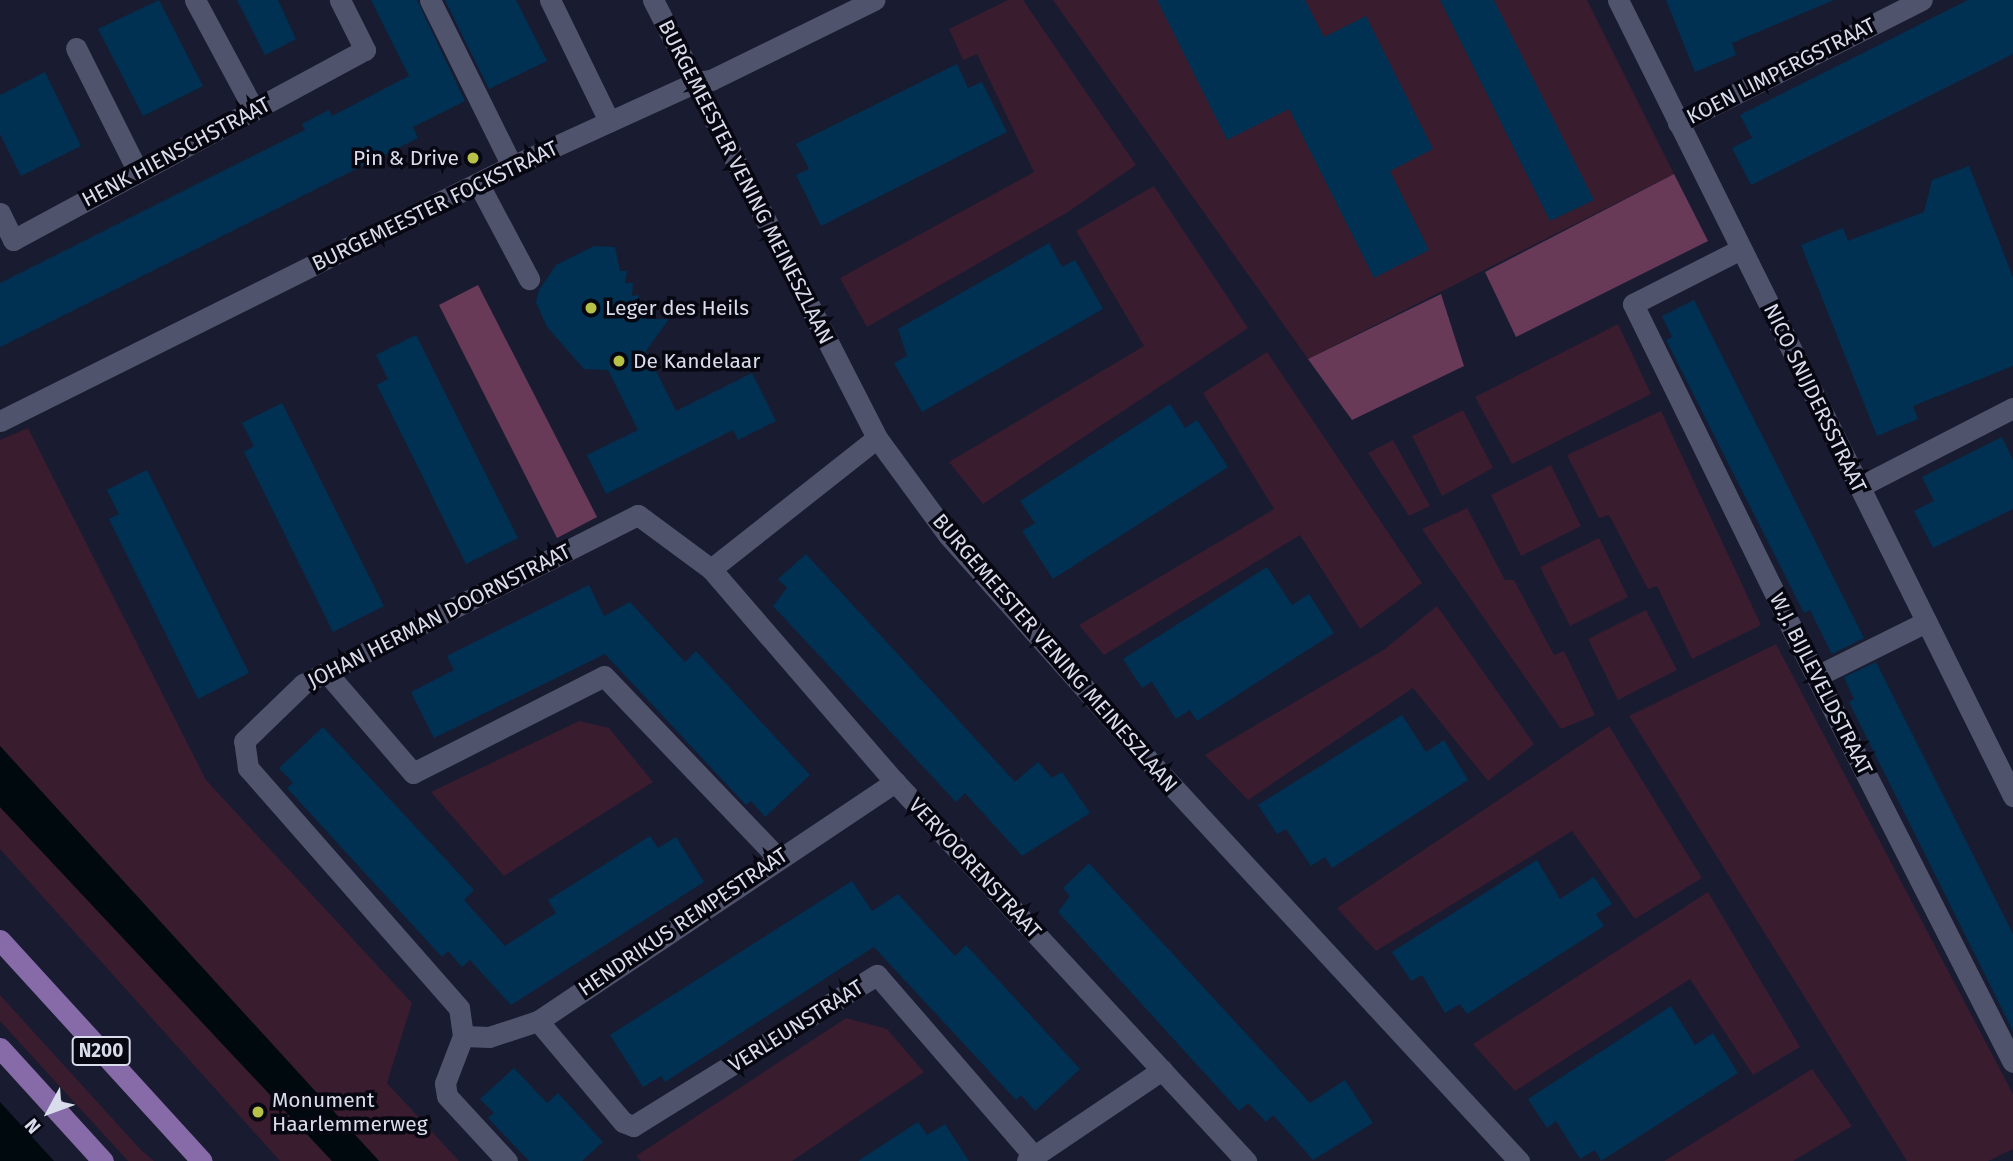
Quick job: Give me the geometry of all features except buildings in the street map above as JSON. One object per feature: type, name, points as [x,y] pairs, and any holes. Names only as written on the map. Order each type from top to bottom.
[{"type":"main road","name":"N200","points":[[0,940],[202,1161]]},
{"type":"main road","points":[[0,1048],[103,1161]]},
{"type":"street","points":[[195,0],[254,110]]},
{"type":"street","name":"HENK HIENSCHSTRAAT","points":[[0,214],[13,240],[365,50],[340,0]]},
{"type":"street","points":[[430,0],[512,166]]},
{"type":"street","points":[[550,0],[609,121]]},
{"type":"street","name":"BURGEMEESTER VENING MEINESZLAAN","points":[[653,0],[877,438],[948,535],[1162,775],[1519,1161]]},
{"type":"street","name":"BURGEMEESTER FOCKSTRAAT","points":[[0,421],[512,166],[696,82],[711,80],[874,0]]},
{"type":"street","name":"NICO SNIJDERSSTRAAT","points":[[1618,0],[2013,796]]},
{"type":"street","name":"KOEN LIMPERGSTRAAT","points":[[1678,123],[1922,0]]},
{"type":"street","points":[[76,48],[138,172]]},
{"type":"street","points":[[478,183],[528,279]]},
{"type":"street","name":"W.J. BIJLEVELDSTRAAT","points":[[1741,249],[1633,304],[1817,676],[2013,1062]]},
{"type":"street","points":[[1859,487],[2013,408]]},
{"type":"street","points":[[710,569],[877,438]]},
{"type":"street","name":"JOHAN HERMAN DOORNSTRAAT","points":[[463,1036],[459,1008],[248,768],[244,741],[303,684],[638,515],[710,569]]},
{"type":"street","name":"VERVOORENSTRAAT","points":[[710,569],[895,782],[1246,1161]]},
{"type":"street","points":[[1817,676],[1926,622]]},
{"type":"street","points":[[327,673],[413,773],[604,676],[777,857]]},
{"type":"street","name":"HENDRIKUS REMPESTRAAT","points":[[463,1036],[489,1037],[538,1021],[777,857],[895,782]]},
{"type":"street","name":"VERLEUNSTRAAT","points":[[538,1021],[623,1122],[633,1126],[877,975],[1031,1159]]},
{"type":"street","points":[[463,1036],[445,1083],[447,1096],[508,1161]]},
{"type":"street","points":[[1031,1159],[1162,1070]]},
{"type":"shaded area","points":[[1008,0],[1023,0],[1136,165],[1068,212],[867,327],[840,278],[1034,172],[977,54],[963,60],[949,29]]},
{"type":"shaded area","points":[[1053,0],[1587,0],[1674,174],[1308,359]]},
{"type":"shaded area","points":[[1674,174],[1708,241],[1516,337],[1485,272]]},
{"type":"shaded area","points":[[1154,186],[1248,328],[983,504],[949,462],[1144,346],[1076,231]]},
{"type":"shaded area","points":[[478,285],[597,517],[557,538],[439,305]]},
{"type":"shaded area","points":[[1441,294],[1464,366],[1352,420],[1308,359]]},
{"type":"shaded area","points":[[1618,324],[1651,394],[1512,464],[1475,397]]},
{"type":"shaded area","points":[[1267,352],[1422,583],[1360,629],[1300,535],[1104,655],[1079,625],[1274,509],[1203,393]]},
{"type":"shaded area","points":[[1463,410],[1493,468],[1442,496],[1412,436]]},
{"type":"shaded area","points":[[1661,411],[1761,625],[1692,659],[1657,586],[1648,589],[1609,515],[1599,518],[1567,455]]},
{"type":"shaded area","points":[[28,428],[206,780],[412,1003],[387,1083],[459,1161],[379,1161],[0,746],[0,440]]},
{"type":"shaded area","points":[[1393,440],[1430,506],[1409,516],[1368,453]]},
{"type":"shaded area","points":[[1551,465],[1581,526],[1521,556],[1491,495]]},
{"type":"shaded area","points":[[1467,508],[1505,580],[1514,580],[1554,655],[1564,651],[1595,715],[1561,729],[1422,529]]},
{"type":"shaded area","points":[[1599,538],[1628,597],[1570,626],[1540,567]]},
{"type":"shaded area","points":[[1437,606],[1534,744],[1488,781],[1413,688],[1248,800],[1205,755],[1385,649]]},
{"type":"shaded area","points":[[1646,610],[1677,670],[1618,700],[1588,639]]},
{"type":"shaded area","points":[[1776,644],[2013,1094],[2013,1149],[1988,1161],[1907,1161],[1629,716]]},
{"type":"shaded area","points":[[579,721],[609,728],[653,782],[504,876],[431,792]]},
{"type":"shaded area","points":[[1609,726],[1702,878],[1635,919],[1572,831],[1376,951],[1337,908]]},
{"type":"shaded area","points":[[0,746],[379,1161],[332,1161],[0,807]]},
{"type":"shaded area","points":[[0,807],[332,1161],[280,1161],[0,849]]},
{"type":"shaded area","points":[[1708,892],[1800,1047],[1753,1075],[1690,979],[1515,1091],[1473,1044]]},
{"type":"shaded area","points":[[0,995],[154,1161],[128,1161],[0,1021]]},
{"type":"shaded area","points":[[846,1018],[887,1029],[924,1072],[792,1161],[641,1161],[636,1156]]},
{"type":"shaded area","points":[[1812,1069],[1852,1126],[1793,1161],[1664,1161]]},
{"type":"shaded area","points":[[0,1102],[54,1161],[0,1161]]},
{"type":"place","name":"Pin & Drive","points":[[473,158]]},
{"type":"place","name":"Leger des Heils","points":[[591,308]]},
{"type":"place","name":"De Kandelaar","points":[[619,361]]},
{"type":"place","name":"Monument Haarlemmerweg","points":[[258,1112]]}]
